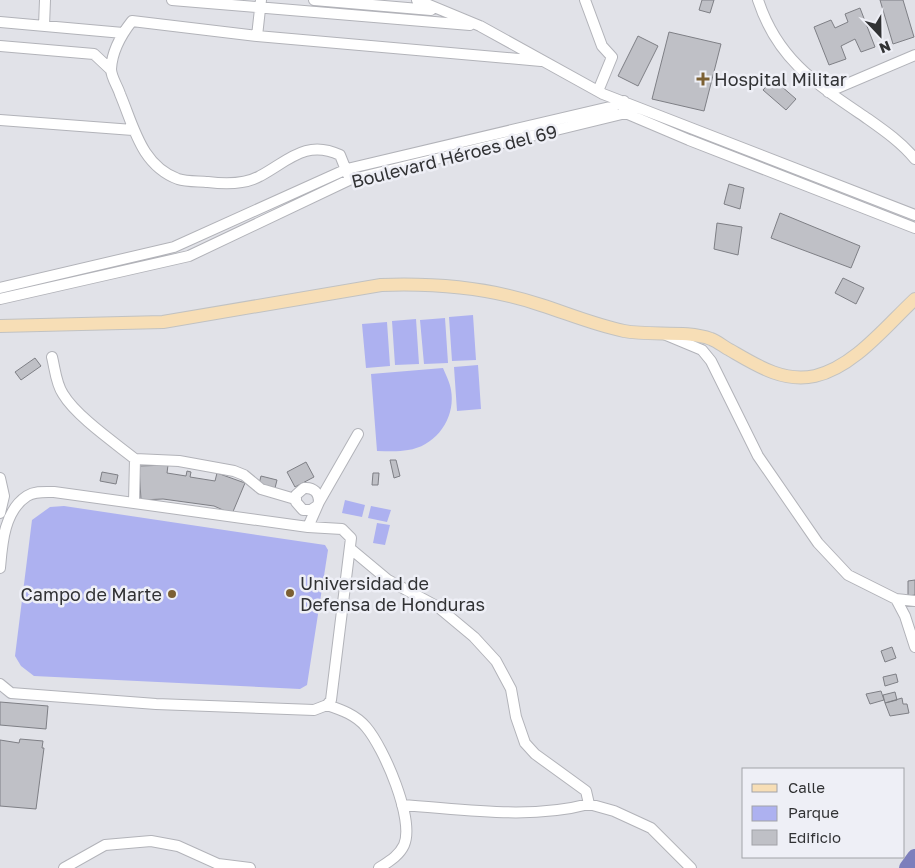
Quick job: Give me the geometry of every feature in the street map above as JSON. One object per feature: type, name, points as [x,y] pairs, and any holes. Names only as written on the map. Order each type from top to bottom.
[{"type":"main road","points":[[0,325],[163,322],[381,286],[414,284],[484,292],[540,304],[584,321],[626,331],[711,339],[760,367],[780,375],[797,378],[814,376],[835,370],[850,361],[915,299]]},
{"type":"main road","points":[[878,334],[915,310]]},
{"type":"street","points":[[44,26],[46,0]]},
{"type":"street","points":[[172,0],[260,4],[480,26]]},
{"type":"street","points":[[314,0],[440,10]]},
{"type":"street","points":[[417,0],[480,26],[601,93],[915,215]]},
{"type":"street","points":[[585,0],[602,46],[612,57],[601,93]]},
{"type":"street","points":[[758,0],[782,50],[810,79],[889,134],[915,159]]},
{"type":"street","points":[[256,36],[260,4]]},
{"type":"street","points":[[111,70],[119,38],[132,21],[256,36],[544,62]]},
{"type":"street","points":[[0,22],[123,33]]},
{"type":"street","points":[[0,46],[94,54],[111,70],[133,130],[156,168],[179,180],[218,183],[243,182],[260,176],[294,154],[315,149],[330,150],[340,155],[349,180]]},
{"type":"street","points":[[828,92],[915,55]]},
{"type":"street","points":[[601,93],[614,106],[626,114],[915,228]]},
{"type":"street","name":"Boulevard Héroes del 69","points":[[0,288],[174,247],[346,169],[614,106],[624,101]]},
{"type":"street","name":"Boulevard Héroes del 69","points":[[0,299],[189,256],[349,180],[626,114],[637,108]]},
{"type":"street","points":[[0,120],[133,130]]},
{"type":"street","points":[[666,335],[702,350],[712,361],[758,456],[818,543],[848,575],[896,599],[915,601]]},
{"type":"street","points":[[52,357],[63,394],[93,425],[136,459],[179,461],[234,471],[244,475],[261,489],[295,499]]},
{"type":"street","points":[[308,527],[318,504],[358,434]]},
{"type":"street","points":[[134,502],[136,459]]},
{"type":"street","points":[[0,478],[4,496],[0,513]]},
{"type":"street","points":[[308,488],[315,491],[318,504],[311,510],[303,510],[297,506],[295,499],[301,489],[308,488]]},
{"type":"street","points":[[0,568],[4,531],[18,504],[28,496],[54,492],[308,527],[342,529],[352,538],[352,550],[331,700],[327,705],[314,710],[156,704],[11,694],[0,684]]},
{"type":"street","points":[[352,550],[388,580],[438,607],[474,637],[496,661],[511,689],[516,717],[525,743],[535,754],[586,791],[590,804]]},
{"type":"street","points":[[896,599],[905,616],[915,647]]},
{"type":"street","points":[[327,705],[346,711],[366,726],[381,748],[402,805],[407,835],[404,845],[400,852],[379,868]]},
{"type":"street","points":[[402,805],[499,813],[575,808],[590,804],[614,811],[651,828],[691,868]]},
{"type":"street","points":[[64,868],[105,845],[151,841],[178,846],[218,864],[250,868]]},
{"type":"green space","points":[[473,315],[476,360],[452,361],[449,317]]},
{"type":"green space","points":[[445,318],[448,363],[424,364],[420,320]]},
{"type":"green space","points":[[416,319],[419,364],[395,365],[392,321]]},
{"type":"green space","points":[[387,322],[390,366],[366,368],[362,324]]},
{"type":"green space","points":[[478,365],[481,409],[457,411],[454,367]]},
{"type":"green space","points":[[443,368],[448,379],[452,400],[447,420],[442,429],[427,443],[418,447],[400,451],[377,451],[371,374]]},
{"type":"green space","points":[[345,500],[365,505],[362,517],[342,513]]},
{"type":"green space","name":"Campo de Marte","points":[[64,506],[325,545],[328,550],[307,685],[300,689],[34,676],[21,666],[15,656],[32,520],[50,507]]},
{"type":"green space","points":[[371,506],[391,510],[387,522],[368,518]]},
{"type":"green space","points":[[377,523],[390,525],[385,545],[373,543]]},
{"type":"building","points":[[702,0],[714,0],[710,13],[699,10]]},
{"type":"building","points":[[880,0],[903,0],[914,37],[893,44]]},
{"type":"building","points":[[860,8],[875,47],[861,52],[855,39],[841,46],[846,59],[829,65],[814,27],[831,20],[835,28],[848,22],[845,14]]},
{"type":"building","points":[[669,32],[721,44],[704,111],[652,99]]},
{"type":"building","points":[[638,36],[658,46],[638,86],[618,76]]},
{"type":"building","points":[[773,79],[796,99],[786,110],[763,90]]},
{"type":"building","points":[[729,184],[744,188],[740,209],[724,204]]},
{"type":"building","points":[[780,213],[860,246],[851,268],[771,238]]},
{"type":"building","points":[[717,223],[742,227],[738,255],[714,249]]},
{"type":"building","points":[[843,278],[864,288],[856,304],[835,293]]},
{"type":"building","points":[[35,358],[41,366],[21,380],[15,372]]},
{"type":"building","points":[[390,460],[396,460],[400,476],[394,478]]},
{"type":"building","points":[[306,462],[314,477],[295,487],[287,472]]},
{"type":"building","points":[[168,465],[167,473],[186,476],[187,471],[191,472],[190,477],[215,481],[217,473],[245,483],[232,514],[214,506],[163,499],[141,500],[139,466]]},
{"type":"building","points":[[102,472],[118,475],[116,484],[100,481]]},
{"type":"building","points":[[373,473],[379,473],[378,485],[372,485]]},
{"type":"building","points":[[261,476],[277,480],[275,488],[259,484]]},
{"type":"building","points":[[915,580],[915,595],[908,596],[908,581]]},
{"type":"building","points":[[892,647],[896,658],[885,662],[881,651]]},
{"type":"building","points":[[896,674],[898,682],[885,686],[883,677]]},
{"type":"building","points":[[881,691],[884,700],[870,704],[866,694]]},
{"type":"building","points":[[895,692],[897,700],[885,703],[883,695]]},
{"type":"building","points":[[902,698],[903,704],[907,704],[909,713],[890,716],[885,703]]},
{"type":"building","points":[[0,702],[48,706],[46,729],[0,725]]},
{"type":"building","points":[[20,739],[43,741],[42,748],[44,748],[36,809],[0,806],[0,740],[19,743]]},
{"type":"waterway","points":[[907,868],[915,857]]},
{"type":"place","name":"Hospital Militar","points":[[703,79]]},
{"type":"place","name":"Universidad de Defensa de Honduras","points":[[290,593]]},
{"type":"place","name":"Campo de Marte","points":[[172,594]]}]
